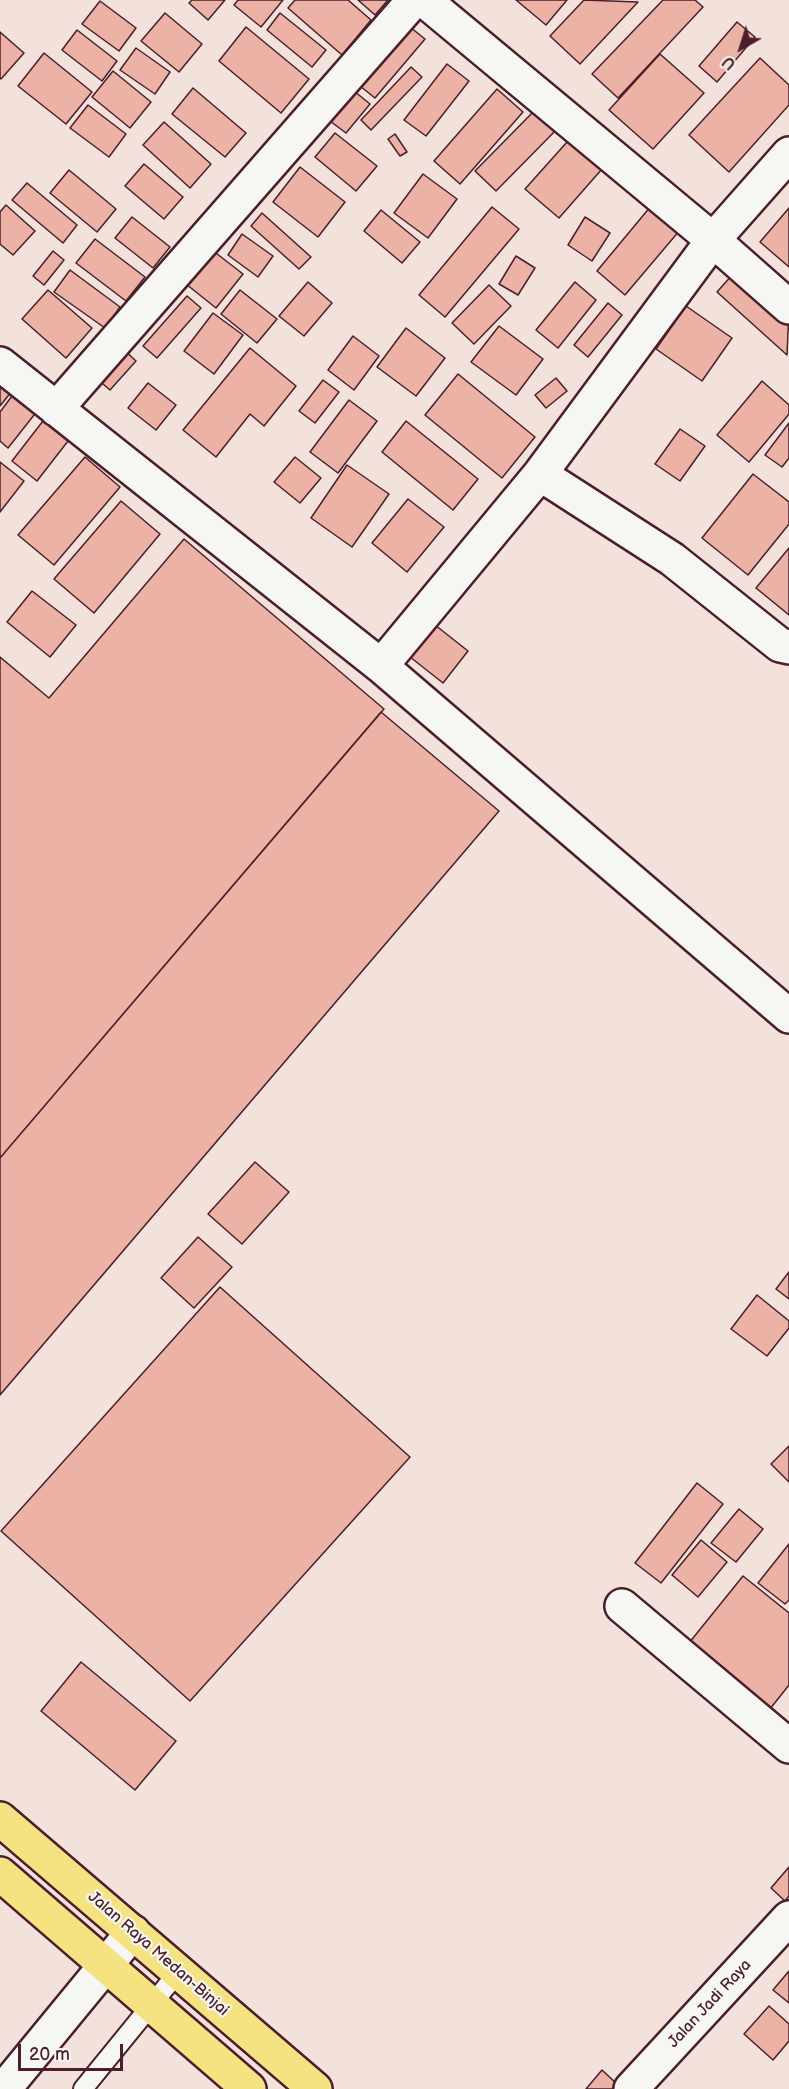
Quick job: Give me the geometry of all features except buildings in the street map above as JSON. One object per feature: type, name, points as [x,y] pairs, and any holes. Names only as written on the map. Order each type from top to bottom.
[{"type":"highway","name":"Jalan Raya Medan-Binjai","points":[[0,1819],[315,2089]]},
{"type":"highway","points":[[0,1874],[249,2089]]},
{"type":"street","points":[[56,409],[414,0]]},
{"type":"street","points":[[424,0],[713,240],[789,307]]},
{"type":"street","points":[[381,666],[540,474],[713,240],[789,154]]},
{"type":"street","points":[[0,364],[381,666],[789,1016]]},
{"type":"street","points":[[540,474],[672,559],[780,645],[789,646]]},
{"type":"street","points":[[622,1606],[789,1746]]},
{"type":"street","name":"Jalan Jadi Raya","points":[[631,2089],[789,1918]]},
{"type":"street","points":[[4,2089],[133,1932]]},
{"type":"lane","points":[[83,2089],[179,1971]]}]
